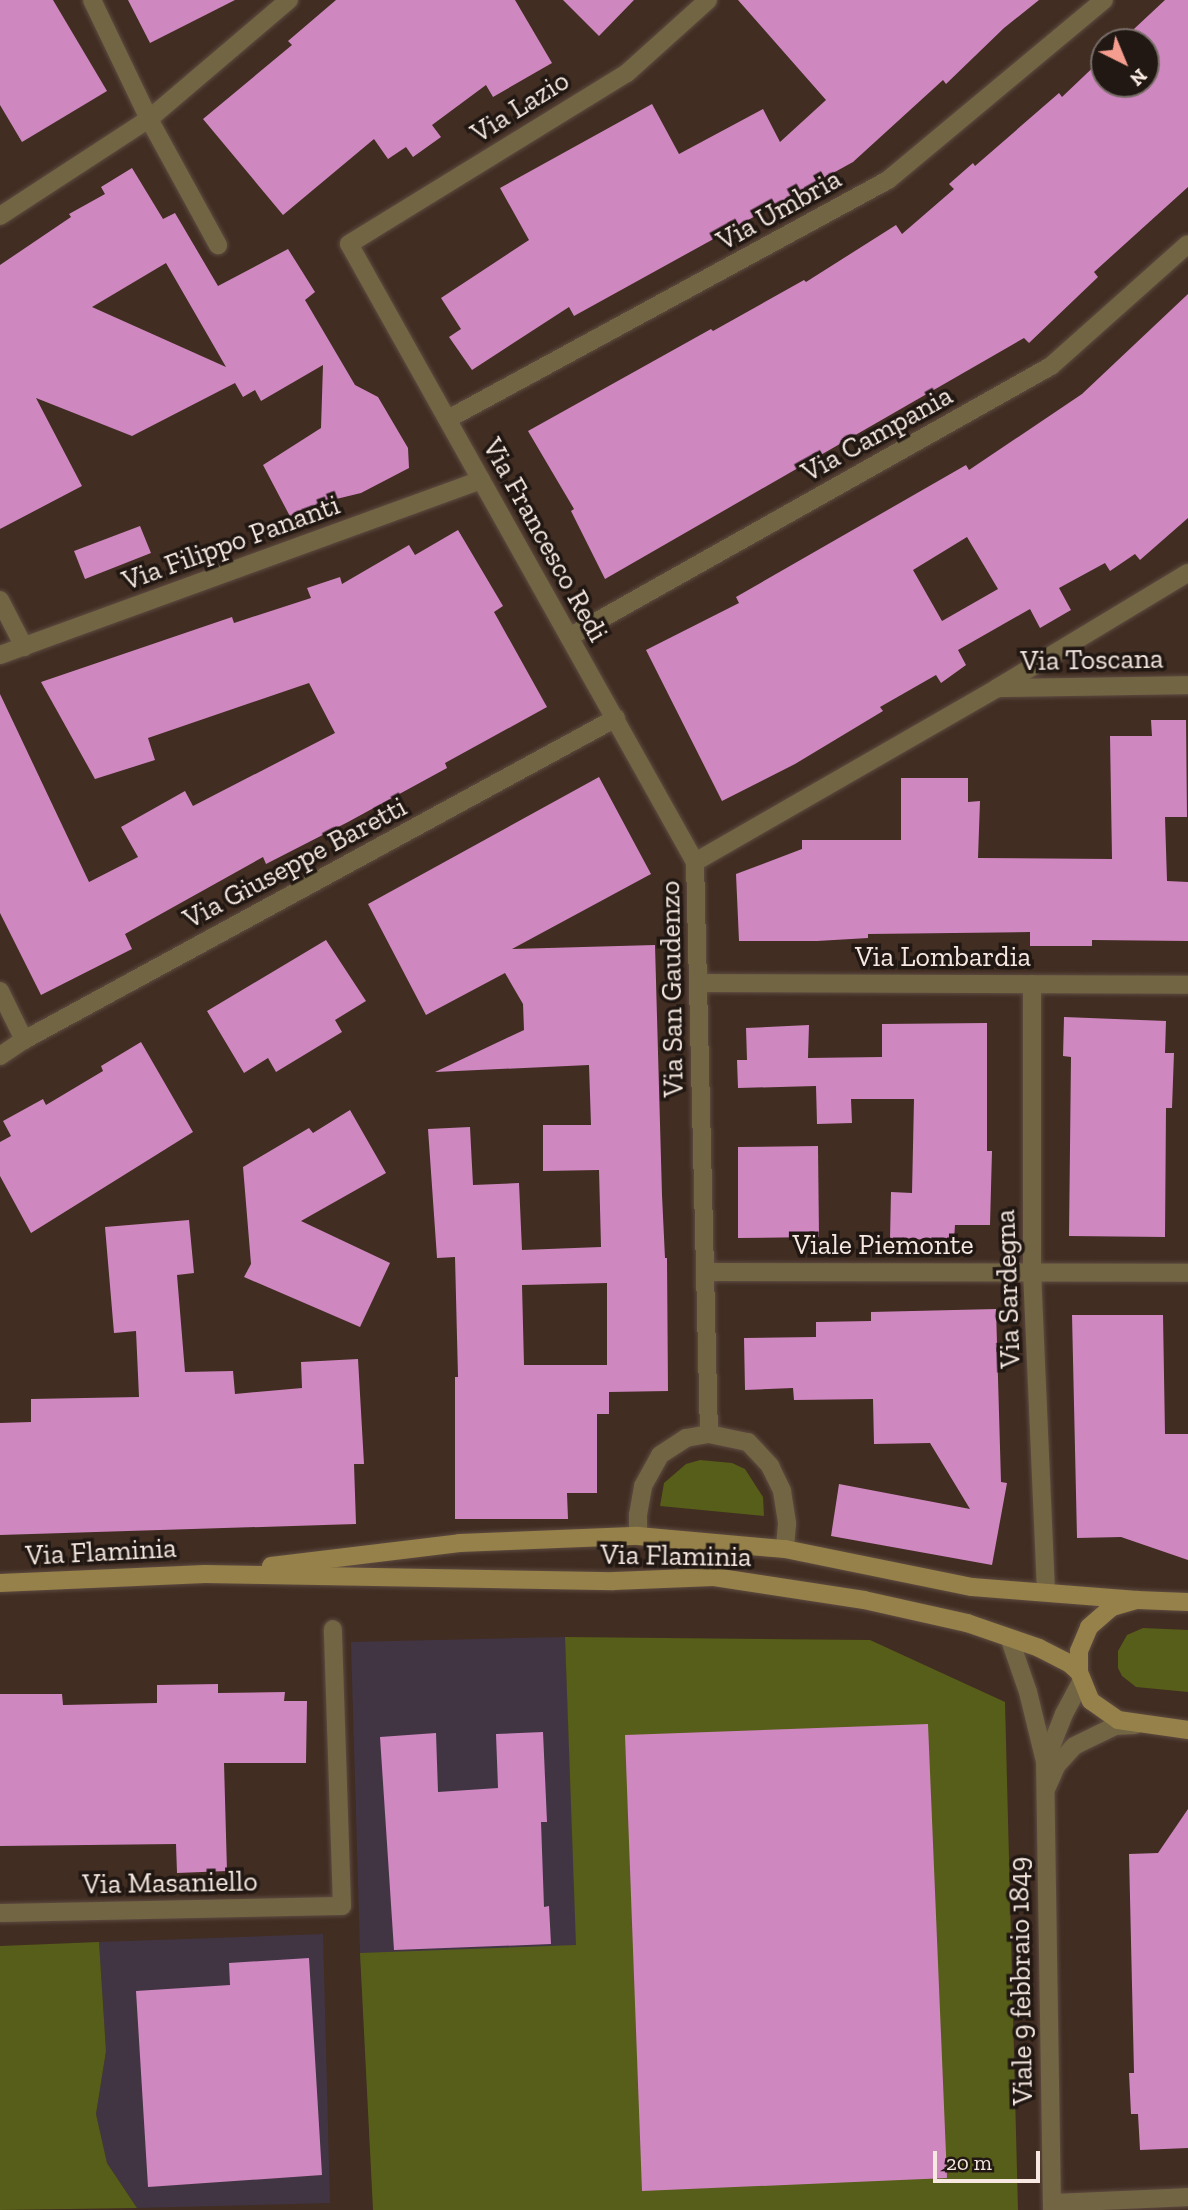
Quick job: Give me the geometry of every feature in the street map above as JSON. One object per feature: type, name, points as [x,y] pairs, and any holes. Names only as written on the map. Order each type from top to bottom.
[{"type":"street","points":[[92,0],[149,119],[218,245]]},
{"type":"street","points":[[0,216],[149,119],[289,0]]},
{"type":"street","name":"Via Lazio","points":[[349,244],[627,73],[708,0]]},
{"type":"street","name":"Via Umbria","points":[[448,419],[888,180],[1104,0]]},
{"type":"street","name":"Via Francesco Redi","points":[[349,244],[695,862]]},
{"type":"street","name":"Via Campania","points":[[569,637],[1051,366],[1188,244]]},
{"type":"street","name":"Via Filippo Pananti","points":[[0,655],[481,480]]},
{"type":"street","name":"Via San Gaudenzo","points":[[709,1434],[695,862],[997,688],[1188,573]]},
{"type":"street","points":[[0,600],[24,647]]},
{"type":"street","name":"Via Toscana","points":[[997,688],[1188,685]]},
{"type":"street","name":"Via Giuseppe Baretti","points":[[0,1056],[24,1040],[616,718]]},
{"type":"street","name":"Via Lombardia","points":[[698,984],[1188,985]]},
{"type":"street","name":"Via Sardegna","points":[[1032,984],[1032,1271],[1046,1592]]},
{"type":"street","points":[[0,991],[24,1040]]},
{"type":"street","name":"Viale Piemonte","points":[[705,1272],[1188,1273]]},
{"type":"street","points":[[638,1536],[643,1486],[660,1455],[685,1438],[709,1434],[748,1443],[770,1466],[782,1492],[787,1524],[785,1549]]},
{"type":"street","name":"Via Flaminia","points":[[205,1574],[460,1543],[638,1536],[785,1549],[972,1587],[1188,1602]]},
{"type":"street","name":"Via Flaminia","points":[[0,1583],[205,1574],[614,1581],[714,1577],[864,1600],[967,1623],[1038,1648],[1080,1677],[1101,1711],[1118,1720],[1188,1730]]},
{"type":"street","points":[[1080,1677],[1079,1651],[1089,1627],[1112,1607],[1138,1600]]},
{"type":"street","name":"Via Masaniello","points":[[0,1913],[342,1906],[333,1629]]},
{"type":"street","name":"Viale 9 febbraio 1849","points":[[1010,1640],[1028,1692],[1045,1762],[1052,2206]]},
{"type":"street","name":"Viale 9 febbraio 1849","points":[[1045,1762],[1080,1677]]},
{"type":"street","name":"Viale 9 febbraio 1849","points":[[1044,1793],[1057,1765],[1074,1746],[1115,1726],[1140,1725]]},
{"type":"street","points":[[1052,2206],[1188,2197]]},
{"type":"shaded area","points":[[565,1637],[577,1945],[373,2198],[360,1953],[351,1642]]},
{"type":"shaded area","points":[[323,1934],[330,2203],[137,2208],[107,2163],[96,2114],[106,2051],[99,1942]]},
{"type":"green space","points":[[700,1460],[732,1463],[745,1469],[763,1497],[764,1516],[660,1506],[664,1483],[686,1464]]},
{"type":"green space","points":[[1143,1628],[1188,1630],[1188,1692],[1136,1687],[1122,1676],[1118,1668],[1118,1651],[1127,1635]]},
{"type":"green space","points":[[565,1637],[870,1640],[1005,1702],[1018,2210],[373,2210],[360,1953],[576,1945]]},
{"type":"green space","points":[[99,1942],[106,2051],[96,2114],[107,2163],[137,2208],[0,2210],[0,1946]]},
{"type":"building","points":[[0,0],[53,0],[107,91],[22,142],[0,105]]},
{"type":"building","points":[[128,0],[235,0],[150,43]]},
{"type":"building","points":[[336,0],[515,0],[552,63],[493,97],[486,85],[432,125],[441,137],[413,157],[406,147],[388,159],[374,139],[283,215],[203,119],[292,45],[288,41]]},
{"type":"building","points":[[563,0],[634,0],[599,36]]},
{"type":"building","points":[[738,0],[1039,0],[1004,28],[946,84],[943,80],[853,162],[574,316],[569,307],[472,370],[449,337],[461,329],[441,298],[529,240],[500,188],[652,104],[679,154],[763,109],[780,142],[826,100]]},
{"type":"building","points":[[1165,0],[1188,0],[1188,187],[1094,272],[1098,277],[1029,343],[1024,338],[605,579],[571,511],[574,509],[528,431],[711,329],[713,331],[804,280],[806,282],[896,225],[902,234],[954,189],[949,184],[973,163],[975,166],[1059,93],[1062,97],[1090,70],[1090,98],[1160,98],[1160,28],[1135,28]]},
{"type":"building","points":[[132,168],[163,219],[175,213],[218,286],[288,249],[315,292],[305,300],[355,385],[378,397],[408,448],[409,468],[361,493],[328,501],[294,524],[263,465],[321,428],[323,365],[261,401],[255,390],[243,397],[235,383],[132,436],[36,398],[82,486],[0,529],[0,265],[71,217],[69,214],[105,194],[101,187]],"holes":[[[166,263],[226,367],[92,307]]]},
{"type":"building","points":[[1188,294],[1188,518],[1140,560],[1135,554],[1110,571],[1105,563],[1059,588],[1071,610],[1040,628],[1030,609],[958,650],[966,665],[941,683],[936,675],[880,707],[883,711],[795,764],[722,801],[646,650],[739,603],[736,597],[966,465],[969,470],[1082,394]],"holes":[[[967,537],[998,589],[942,621],[913,570]]]},
{"type":"building","points":[[140,526],[151,553],[85,579],[74,551]]},
{"type":"building","points":[[458,530],[503,606],[494,612],[547,707],[445,763],[447,768],[348,822],[266,864],[263,857],[125,934],[132,949],[41,995],[0,913],[0,694],[89,882],[138,857],[121,827],[185,791],[193,806],[335,733],[309,683],[148,738],[155,760],[95,779],[41,682],[232,617],[234,623],[311,598],[307,588],[340,577],[342,584],[409,545],[415,555]]},
{"type":"building","points":[[1151,720],[1186,720],[1187,817],[1165,817],[1167,881],[1188,882],[1188,941],[1092,940],[1092,946],[1030,946],[1030,932],[868,934],[868,938],[817,941],[739,941],[736,874],[802,849],[802,840],[901,840],[901,778],[968,778],[968,802],[980,801],[978,858],[1112,859],[1110,736],[1152,736]]},
{"type":"building","points":[[599,777],[651,874],[512,949],[655,945],[662,1195],[667,1258],[668,1391],[609,1392],[609,1414],[597,1414],[597,1493],[567,1493],[568,1519],[455,1519],[455,1377],[458,1377],[455,1257],[437,1258],[428,1129],[470,1127],[473,1185],[519,1183],[522,1250],[601,1247],[599,1170],[543,1171],[543,1125],[591,1125],[589,1065],[435,1072],[524,1030],[523,1004],[505,973],[426,1015],[368,904]],"holes":[[[607,1283],[607,1365],[524,1365],[522,1285]]]},
{"type":"building","points":[[326,940],[366,1001],[335,1020],[342,1032],[276,1072],[268,1058],[244,1073],[207,1011]]},
{"type":"building","points":[[1064,1017],[1166,1021],[1165,1053],[1174,1053],[1172,1108],[1166,1108],[1165,1237],[1069,1236],[1071,1057],[1063,1056]]},
{"type":"building","points":[[987,1023],[987,1151],[992,1151],[990,1225],[955,1225],[954,1240],[890,1239],[891,1192],[912,1193],[914,1099],[851,1099],[852,1123],[817,1124],[816,1086],[738,1088],[737,1060],[747,1060],[746,1028],[809,1025],[808,1058],[882,1057],[882,1024]]},
{"type":"building","points":[[141,1042],[193,1132],[31,1233],[0,1176],[0,1142],[11,1136],[3,1121],[43,1099],[46,1105],[103,1071],[101,1066]]},
{"type":"building","points":[[350,1110],[386,1173],[301,1221],[390,1263],[360,1327],[244,1277],[251,1264],[243,1167],[309,1128],[313,1133]]},
{"type":"building","points":[[818,1146],[819,1237],[738,1238],[738,1147]]},
{"type":"building","points":[[189,1220],[194,1273],[177,1275],[185,1372],[233,1371],[235,1394],[302,1388],[301,1362],[358,1359],[364,1464],[354,1464],[356,1524],[0,1535],[0,1423],[31,1422],[31,1399],[139,1397],[136,1331],[114,1333],[105,1227]]},
{"type":"building","points":[[996,1309],[1001,1482],[1007,1483],[992,1565],[831,1536],[839,1484],[970,1509],[930,1443],[874,1444],[873,1399],[794,1400],[793,1388],[745,1390],[744,1338],[816,1337],[816,1322],[871,1321],[871,1312]]},
{"type":"building","points":[[1072,1315],[1163,1315],[1165,1434],[1188,1434],[1188,1560],[1121,1537],[1077,1538]]},
{"type":"building","points":[[218,1684],[218,1693],[285,1692],[284,1701],[307,1701],[306,1763],[224,1763],[227,1871],[177,1873],[176,1844],[0,1846],[0,1694],[62,1694],[63,1705],[157,1703],[157,1685]]},
{"type":"building","points":[[928,1724],[947,2178],[642,2191],[625,1735]]},
{"type":"building","points":[[543,1732],[547,1822],[541,1822],[544,1907],[549,1906],[551,1944],[394,1950],[380,1737],[436,1733],[438,1792],[498,1788],[496,1734]]},
{"type":"building","points":[[1188,1809],[1188,2148],[1140,2150],[1138,2114],[1131,2114],[1129,2073],[1134,2073],[1129,1854],[1158,1853]]},
{"type":"building","points":[[309,1958],[322,2175],[148,2187],[136,1991],[230,1985],[229,1963]]}]
